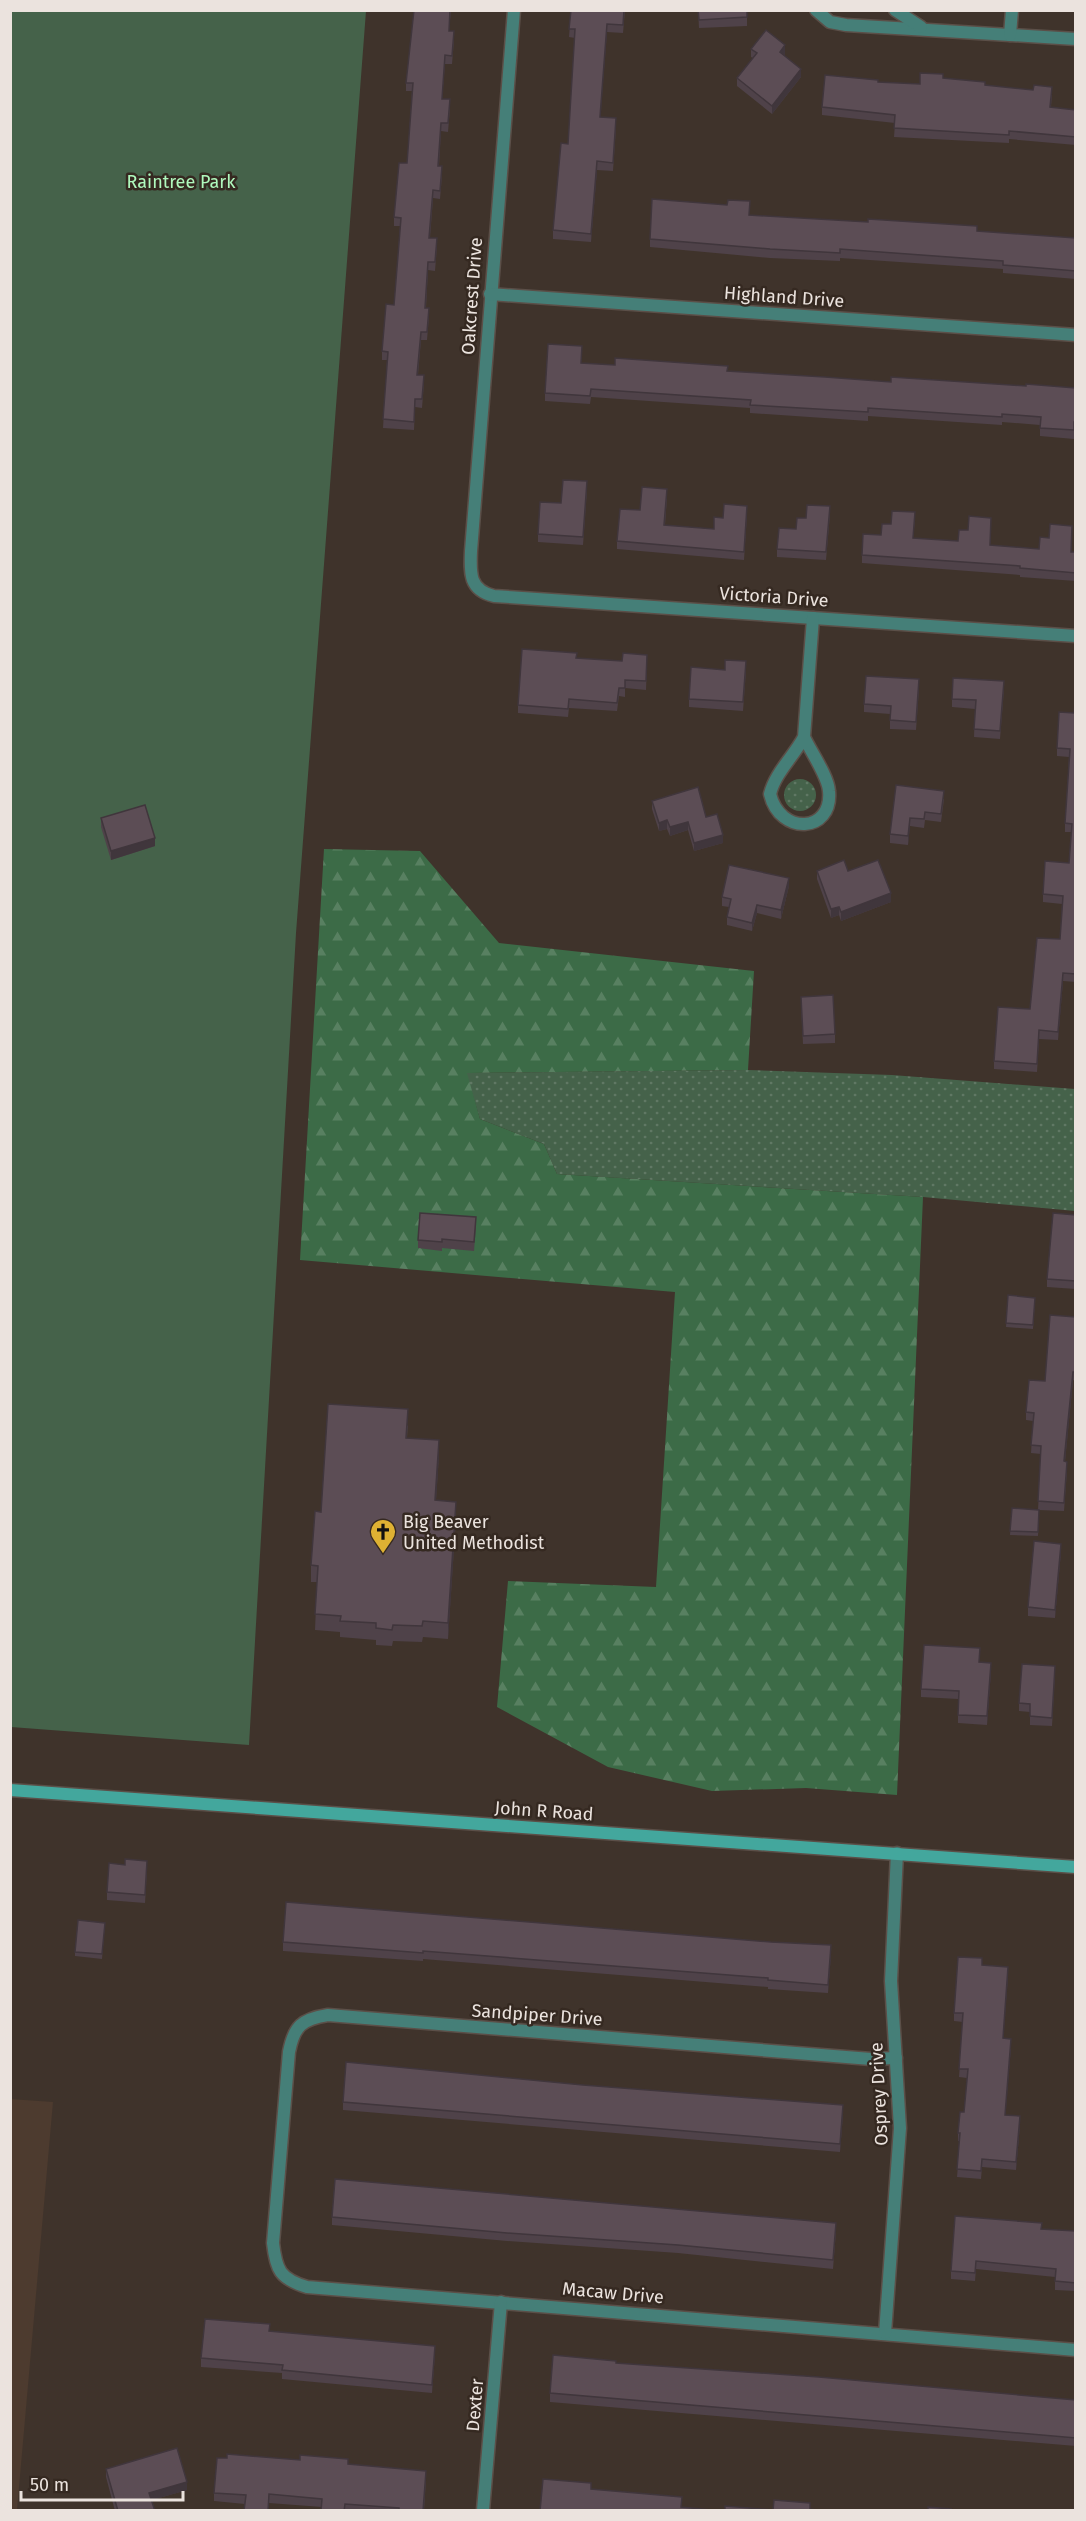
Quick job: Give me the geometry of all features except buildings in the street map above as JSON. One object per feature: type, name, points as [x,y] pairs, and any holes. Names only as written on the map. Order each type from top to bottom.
[{"type":"main road","name":"John R Road","points":[[10,1790],[1076,1867]]},
{"type":"street","name":"Oakcrest Drive","points":[[474,583],[470,569],[471,551],[514,10]]},
{"type":"street","points":[[816,10],[824,19],[836,24],[1076,39]]},
{"type":"street","points":[[895,10],[925,28]]},
{"type":"street","points":[[1010,35],[1011,10]]},
{"type":"street","name":"Highland Drive","points":[[490,294],[1076,335]]},
{"type":"street","name":"Victoria Drive","points":[[474,583],[484,593],[494,596],[1076,636]]},
{"type":"street","points":[[804,737],[827,781],[829,798],[827,809],[820,818],[812,823],[801,824],[784,819],[778,814],[770,794],[777,777],[797,751],[804,737],[813,618]]},
{"type":"street","name":"Osprey Drive","points":[[885,2333],[900,2128],[891,1981],[897,1853]]},
{"type":"street","name":"Sandpiper Drive","points":[[281,2145],[292,2035],[301,2024],[314,2017],[328,2015],[872,2059],[896,2058]]},
{"type":"street","name":"Macaw Drive","points":[[281,2145],[273,2243],[275,2261],[281,2274],[292,2282],[307,2287],[1076,2350]]},
{"type":"street","name":"Dexter","points":[[483,2511],[501,2302]]},
{"type":"shaded area","points":[[10,2099],[53,2102],[17,2510],[10,2510]]},
{"type":"green space","name":"Raintree Park","points":[[11,11],[366,11],[296,933],[249,1745],[11,1727]]},
{"type":"green space","points":[[800,779],[811,784],[816,795],[811,806],[800,811],[789,806],[784,795],[789,784]]},
{"type":"green space","points":[[324,849],[420,851],[499,943],[754,971],[748,1070],[467,1073],[480,1119],[544,1144],[557,1174],[923,1197],[897,1795],[806,1788],[712,1791],[608,1767],[497,1707],[508,1581],[656,1587],[675,1292],[300,1260]]},
{"type":"green space","points":[[748,1070],[892,1075],[1075,1089],[1075,1211],[923,1197],[557,1174],[544,1144],[480,1119],[466,1073]]},
{"type":"place","name":"Big Beaver United Methodist","points":[[383,1555]]}]
